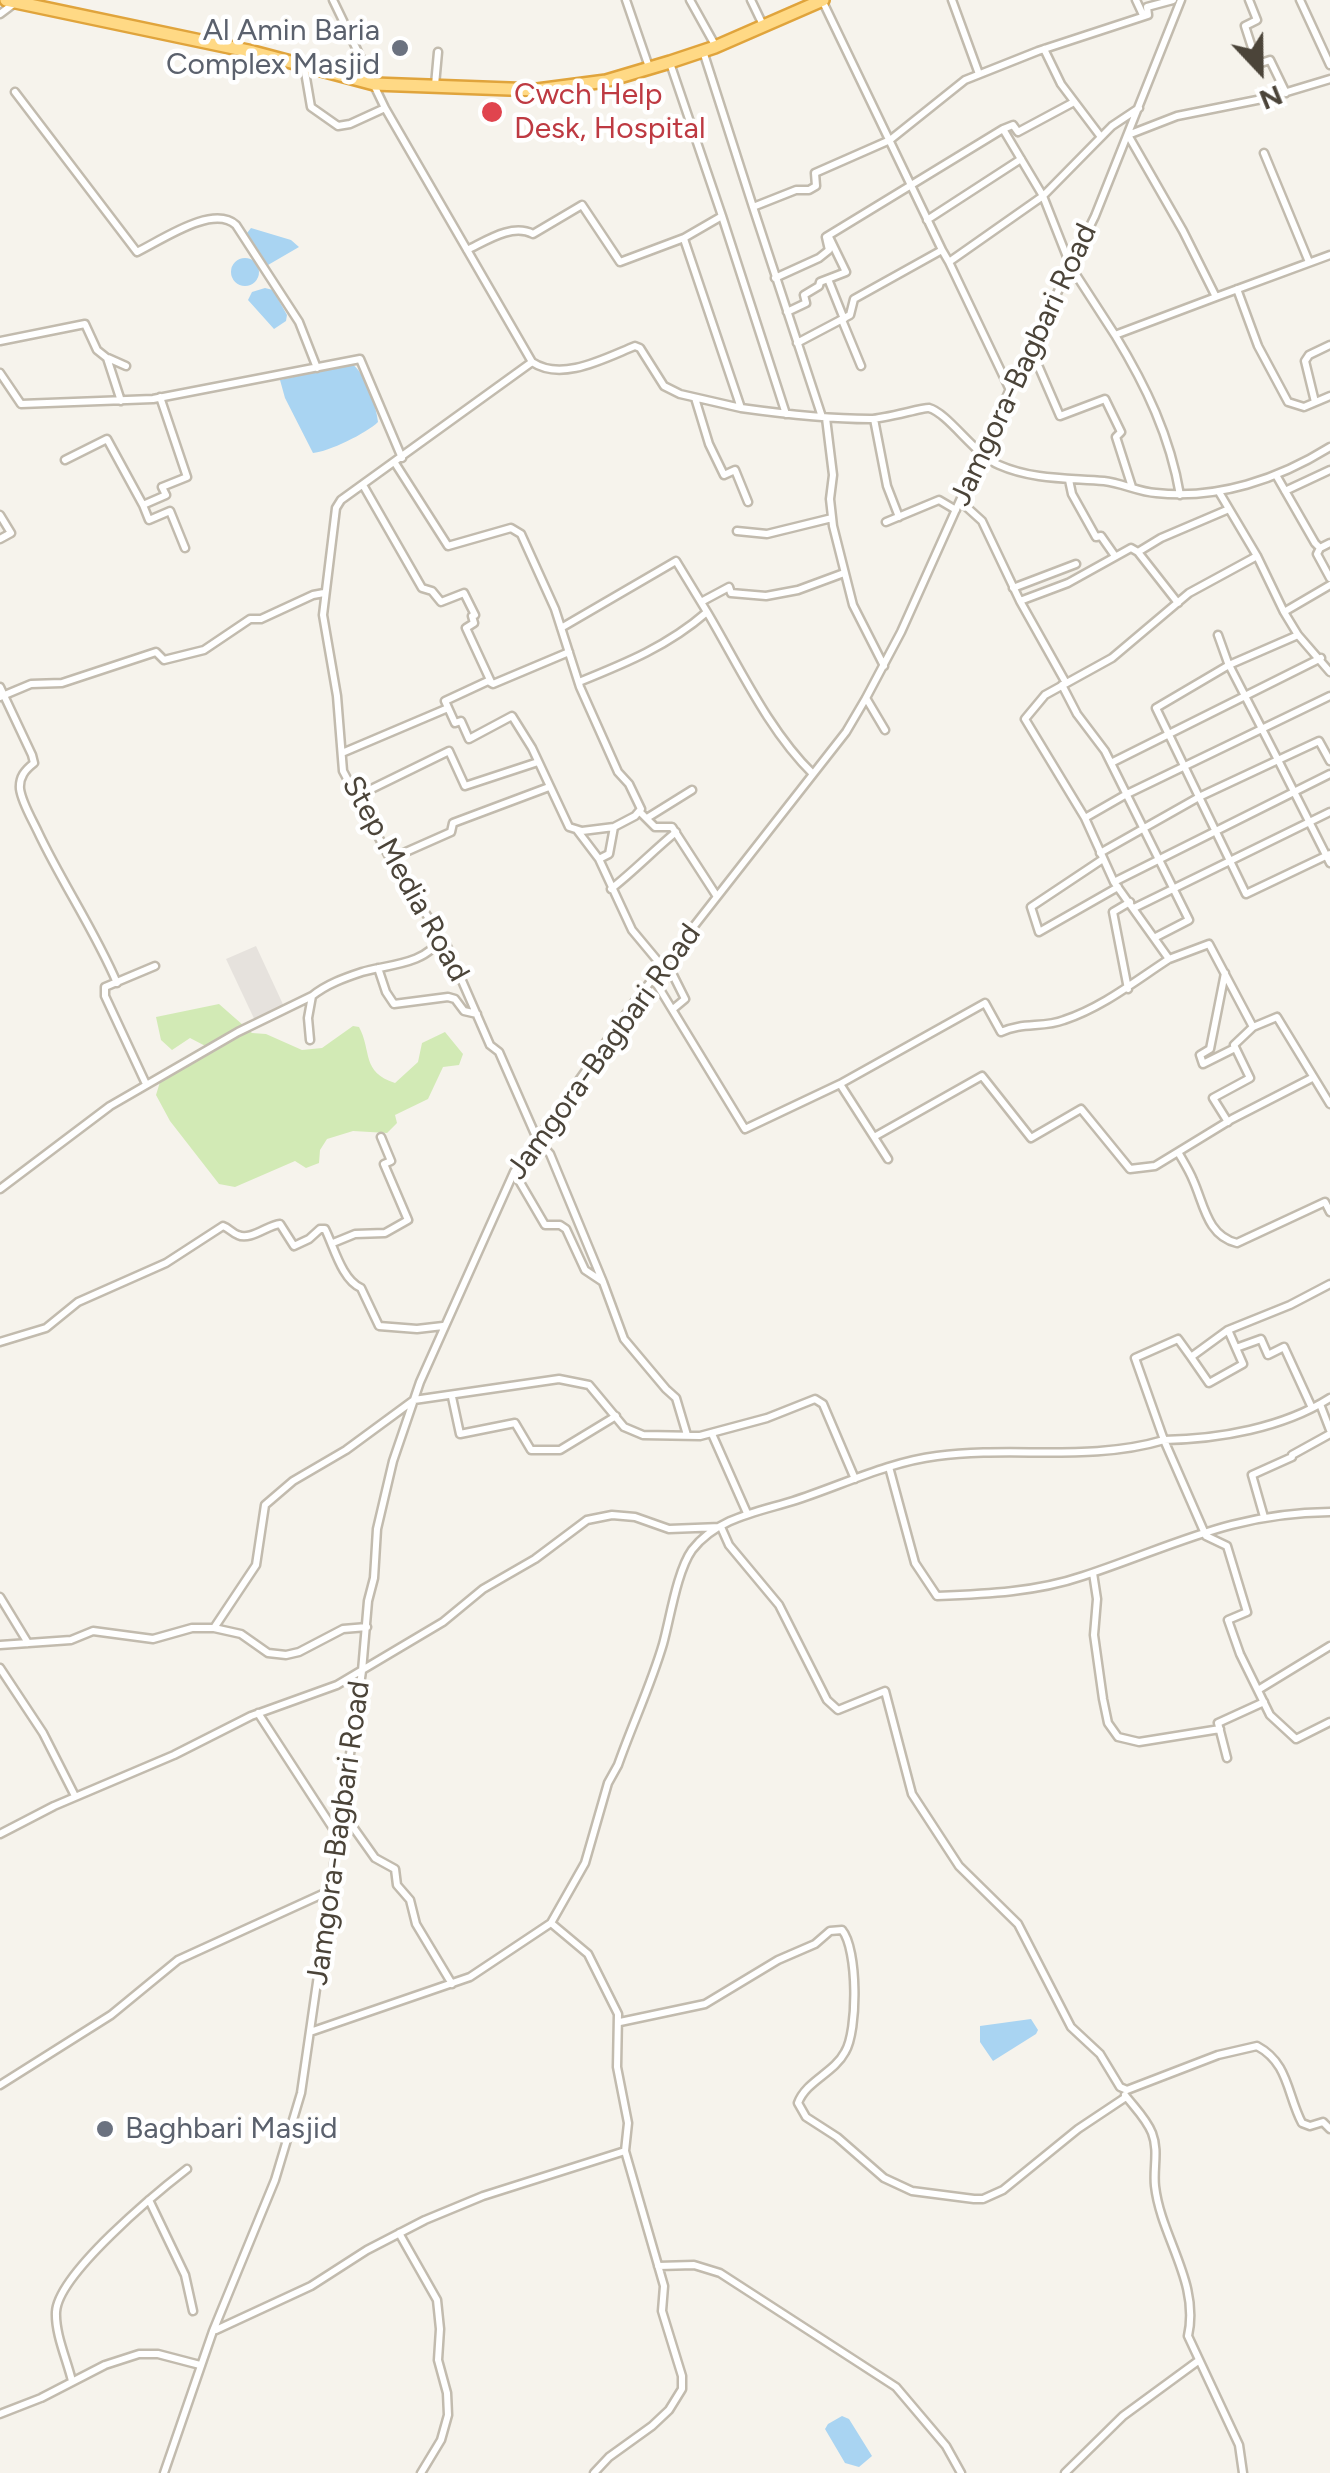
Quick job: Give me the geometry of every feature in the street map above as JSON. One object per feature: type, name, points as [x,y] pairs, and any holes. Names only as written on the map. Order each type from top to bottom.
[{"type":"highway","points":[[12,1],[374,84],[537,90],[606,81],[670,62],[822,0]]},
{"type":"street","points":[[333,0],[385,108],[532,362],[541,368],[570,369],[635,346],[664,386],[694,397],[741,408],[824,417],[874,419],[906,415],[923,407],[934,409],[981,455],[999,465],[1054,480],[1111,482],[1180,495],[1219,492],[1276,474],[1330,447]]},
{"type":"street","points":[[626,0],[649,68]]},
{"type":"street","points":[[690,0],[709,49],[775,278],[824,417],[833,475],[832,518],[853,605],[884,666]]},
{"type":"street","points":[[750,0],[763,26]]},
{"type":"street","points":[[822,0],[1010,389]]},
{"type":"street","points":[[952,0],[979,74]]},
{"type":"street","points":[[1136,0],[1142,15]]},
{"type":"street","points":[[753,207],[816,186],[815,173],[890,140],[979,74],[1148,15],[1148,7],[1173,0]]},
{"type":"street","name":"Jamgora-Bagbari Road","points":[[164,2473],[200,2365],[290,2138],[312,2032],[328,1892],[362,1671],[377,1529],[393,1461],[444,1326],[514,1172],[653,978],[846,732],[884,666],[1070,266],[1182,0]]},
{"type":"street","points":[[1248,0],[1257,20],[1245,26],[1256,60],[1270,60],[1286,92]]},
{"type":"street","points":[[1300,0],[1326,46],[1330,65]]},
{"type":"street","points":[[0,14],[12,1]]},
{"type":"street","points":[[1044,49],[1061,84],[1101,137]]},
{"type":"street","points":[[435,86],[438,52]]},
{"type":"street","points":[[670,62],[786,414]]},
{"type":"street","points":[[304,66],[311,107],[338,126],[385,108]]},
{"type":"street","points":[[1216,296],[1128,134],[1177,116],[1330,79]]},
{"type":"street","points":[[15,92],[138,252],[179,230],[220,216],[236,225],[299,322],[317,368]]},
{"type":"street","points":[[775,278],[818,258],[829,250],[826,237],[1003,130],[1013,126],[1018,132],[1074,102]]},
{"type":"street","points":[[949,262],[1044,196],[1101,137],[1140,107]]},
{"type":"street","points":[[1003,130],[1044,196],[1070,266],[1115,334],[1163,425],[1180,495]]},
{"type":"street","points":[[1264,153],[1310,262]]},
{"type":"street","points":[[927,220],[1021,159]]},
{"type":"street","points":[[466,250],[504,233],[525,229],[533,234],[582,205],[620,262],[684,238],[722,216]]},
{"type":"street","points":[[786,312],[806,304],[804,295],[846,272],[829,236]]},
{"type":"street","points":[[684,238],[741,408]]},
{"type":"street","points":[[797,343],[850,316],[854,299],[942,250]]},
{"type":"street","points":[[1115,334],[1330,255]]},
{"type":"street","points":[[828,279],[861,366]]},
{"type":"street","points":[[1236,289],[1258,346],[1288,402],[1304,407],[1330,396]]},
{"type":"street","points":[[0,341],[86,324],[97,350],[126,366]]},
{"type":"street","points":[[1315,402],[1305,362],[1309,355],[1330,345]]},
{"type":"street","points":[[1031,349],[1060,416],[1104,400],[1121,432],[1116,437],[1132,488]]},
{"type":"street","points":[[107,358],[122,402]]},
{"type":"street","points":[[0,373],[21,404],[122,402],[360,359],[399,460],[448,546],[510,528],[521,534],[561,628],[578,682],[618,772],[630,784],[644,815],[655,826],[668,824],[676,832],[716,895]]},
{"type":"street","name":"Step Media Road","points":[[532,362],[341,500],[336,508],[323,615],[337,696],[343,771],[390,859],[446,944],[490,1045],[499,1052],[538,1140],[550,1154],[602,1282]]},
{"type":"street","points":[[694,397],[716,461],[724,474],[735,470],[748,502]]},
{"type":"street","points":[[142,505],[166,495],[162,487],[187,477],[160,398]]},
{"type":"street","points":[[874,419],[886,486],[899,516]]},
{"type":"street","points":[[65,460],[107,439],[150,520],[170,512],[184,548]]},
{"type":"street","points":[[1285,491],[1330,470]]},
{"type":"street","points":[[1276,474],[1320,548]]},
{"type":"street","points":[[1069,480],[1072,494],[1096,537],[1101,536],[1115,557]]},
{"type":"street","points":[[363,485],[422,588],[432,591],[441,602],[464,593],[475,616],[474,623],[466,628],[492,683]]},
{"type":"street","points":[[1219,492],[1284,612],[1330,672]]},
{"type":"street","points":[[886,522],[939,500],[956,510]]},
{"type":"street","points":[[960,501],[982,522],[1064,684],[1111,764],[1188,920],[1154,938]]},
{"type":"street","points":[[1138,552],[1230,509]]},
{"type":"street","points":[[0,515],[11,533],[0,539]]},
{"type":"street","points":[[737,531],[767,534],[832,518]]},
{"type":"street","points":[[1284,612],[1330,582],[1317,554],[1330,542]]},
{"type":"street","points":[[1020,601],[1068,583],[1131,548],[1178,603]]},
{"type":"street","points":[[1169,959],[1116,884],[1085,818],[1024,719],[1045,696],[1112,658],[1201,586],[1257,556]]},
{"type":"street","points":[[561,628],[676,560],[768,716],[813,774]]},
{"type":"street","points":[[1013,588],[1076,564]]},
{"type":"street","points":[[701,602],[729,587],[731,593],[766,596],[798,590],[844,573]]},
{"type":"street","points":[[117,983],[20,790],[21,775],[34,763],[2,693],[31,684],[62,683],[156,652],[164,660],[188,655],[212,646],[250,619],[261,619],[313,595],[324,594]]},
{"type":"street","points":[[578,682],[650,653],[681,635],[707,612]]},
{"type":"street","points":[[1218,635],[1229,665],[1329,858],[1246,894],[1156,708],[1229,665],[1298,634]]},
{"type":"street","points":[[569,652],[444,701],[454,724],[460,721],[469,739],[512,716],[569,827],[577,830],[614,827],[692,790]]},
{"type":"street","points":[[1111,764],[1320,658]]},
{"type":"street","points":[[1085,818],[1330,696]]},
{"type":"street","points":[[866,698],[885,730]]},
{"type":"street","points":[[342,753],[448,708]]},
{"type":"street","points":[[1330,736],[1142,827],[1030,907],[1039,932],[1158,859],[1330,774]]},
{"type":"street","points":[[1318,742],[1330,761]]},
{"type":"street","points":[[355,797],[449,751],[465,786],[538,762]]},
{"type":"street","points":[[390,859],[451,832],[453,822],[550,787]]},
{"type":"street","points":[[1128,989],[1114,912],[1173,890],[1330,812]]},
{"type":"street","points":[[599,859],[609,854],[614,827]]},
{"type":"street","points":[[577,830],[599,859],[632,930],[664,964],[685,999],[672,1008]]},
{"type":"street","points":[[611,889],[676,832]]},
{"type":"street","points":[[0,1189],[64,1138],[146,1084],[326,986],[427,952],[439,938]]},
{"type":"street","points":[[653,978],[745,1129],[840,1084],[985,1003],[1001,1032],[1033,1023],[1061,1022],[1128,989],[1169,959],[1209,944],[1253,1027]]},
{"type":"street","points":[[146,1084],[104,996],[105,987],[155,966]]},
{"type":"street","points":[[378,968],[394,1004],[448,997],[456,999],[464,1011],[477,1014]]},
{"type":"street","points":[[1226,973],[1210,1049],[1200,1055],[1203,1064],[1235,1048],[1253,1027],[1277,1017],[1330,1104]]},
{"type":"street","points":[[310,1040],[312,996]]},
{"type":"street","points":[[1228,1122],[1213,1098],[1250,1078],[1235,1048]]},
{"type":"street","points":[[874,1136],[982,1076],[1032,1138],[1081,1109],[1130,1170],[1154,1166],[1312,1078]]},
{"type":"street","points":[[840,1084],[888,1159]]},
{"type":"street","points":[[332,1243],[355,1234],[385,1232],[408,1220],[384,1164],[391,1161],[381,1137]]},
{"type":"street","points":[[1178,1152],[1207,1218],[1228,1241],[1237,1243],[1324,1202],[1330,1212]]},
{"type":"street","points":[[514,1172],[545,1225],[566,1228],[585,1270],[602,1282],[624,1338],[676,1398],[687,1435]]},
{"type":"street","points":[[0,1342],[46,1328],[90,1296],[166,1263],[224,1226],[238,1236],[246,1236],[274,1223],[280,1224],[294,1246],[325,1229],[379,1326],[444,1326]]},
{"type":"street","points":[[1191,1357],[1228,1330],[1290,1306],[1330,1284]]},
{"type":"street","points":[[1228,1330],[1243,1364],[1209,1383],[1178,1339],[1135,1358],[1164,1440],[1206,1536],[1227,1546],[1247,1612],[1228,1620],[1270,1715],[1296,1738],[1330,1722]]},
{"type":"street","points":[[1236,1348],[1261,1339],[1268,1356],[1284,1347],[1330,1432],[1292,1458],[1252,1474],[1264,1517]]},
{"type":"street","points":[[214,1628],[256,1566],[262,1511],[272,1497],[414,1400],[559,1379],[590,1386],[624,1427],[643,1434],[687,1435],[712,1434],[814,1399],[823,1404],[855,1480]]},
{"type":"street","points":[[452,1397],[460,1434],[515,1423],[530,1450],[560,1450],[616,1416]]},
{"type":"street","points":[[312,2032],[486,1969],[551,1923],[586,1863],[608,1783],[618,1766],[663,1644],[670,1610],[692,1551],[721,1527],[747,1513],[889,1466],[935,1456],[1007,1450],[1079,1454],[1128,1450],[1164,1440],[1199,1439],[1281,1422],[1330,1398]]},
{"type":"street","points":[[712,1434],[747,1513]]},
{"type":"street","points":[[889,1466],[915,1563],[937,1596],[1049,1586],[1204,1531],[1264,1517],[1330,1512]]},
{"type":"street","points":[[0,1834],[258,1712],[320,1692],[362,1671],[443,1622],[484,1589],[535,1559],[587,1520],[612,1515],[642,1518],[669,1529],[721,1527]]},
{"type":"street","points":[[721,1527],[729,1546],[779,1605],[827,1700],[838,1710],[886,1690],[912,1794],[959,1866],[1018,1924],[1070,2026],[1100,2054],[1148,2124],[1155,2143],[1155,2189],[1190,2295],[1192,2318],[1188,2336],[1240,2445],[1243,2473]]},
{"type":"street","points":[[1093,1572],[1097,1600],[1094,1634],[1103,1699],[1108,1722],[1118,1737],[1139,1742],[1220,1729]]},
{"type":"street","points":[[0,1597],[28,1643]]},
{"type":"street","points":[[0,1646],[71,1640],[94,1630],[154,1639],[192,1628],[214,1628],[241,1634],[268,1652],[286,1654],[299,1652],[343,1629],[366,1627]]},
{"type":"street","points":[[1258,1690],[1330,1646]]},
{"type":"street","points":[[0,1668],[43,1734],[75,1796]]},
{"type":"street","points":[[1227,1758],[1218,1724],[1264,1702]]},
{"type":"street","points":[[258,1712],[338,1829],[353,1827],[376,1858],[395,1869],[397,1885],[410,1900],[416,1924],[452,1984]]},
{"type":"street","points":[[0,2085],[111,2015],[178,1960],[328,1892]]},
{"type":"street","points":[[551,1923],[588,1954],[620,2022],[617,2068],[628,2116],[625,2151],[658,2266],[665,2296],[662,2311],[682,2376],[682,2389],[669,2410],[626,2442],[594,2473]]},
{"type":"street","points":[[620,2022],[704,2004],[778,1960],[816,1944],[830,1932],[842,1930],[848,1937],[855,1966],[852,2033],[845,2054],[808,2088],[798,2103],[806,2117],[837,2136],[884,2178],[912,2190],[983,2199],[1003,2190],[1124,2093],[1240,2047],[1256,2046],[1276,2060],[1302,2123],[1310,2126],[1324,2122],[1330,2129]]},
{"type":"street","points":[[213,2331],[312,2286],[399,2233],[482,2196],[625,2151]]},
{"type":"street","points":[[72,2381],[55,2318],[58,2300],[103,2242],[186,2169]]},
{"type":"street","points":[[149,2200],[185,2275],[193,2311]]},
{"type":"street","points":[[399,2233],[437,2300],[438,2360],[448,2393],[448,2415],[441,2440],[421,2473]]},
{"type":"street","points":[[658,2266],[694,2265],[720,2273],[896,2387],[946,2446],[961,2473]]},
{"type":"street","points":[[0,2414],[104,2365],[139,2354],[158,2354],[200,2365]]},
{"type":"street","points":[[1065,2473],[1123,2416],[1198,2361]]},
{"type":"shaded area","points":[[256,946],[287,1013],[258,1027],[226,959]]},
{"type":"green space","points":[[219,1004],[252,1033],[266,1034],[302,1050],[322,1048],[353,1026],[359,1027],[372,1067],[395,1083],[418,1062],[422,1043],[445,1032],[463,1054],[459,1065],[443,1067],[428,1099],[395,1115],[397,1123],[387,1133],[353,1131],[327,1139],[320,1150],[319,1163],[306,1168],[295,1161],[235,1187],[219,1184],[170,1121],[156,1095],[160,1082],[215,1051],[190,1038],[172,1050],[161,1040],[156,1017]]},
{"type":"water","points":[[251,228],[291,240],[299,247],[268,265],[247,233]]},
{"type":"water","points":[[245,258],[255,262],[259,272],[255,282],[245,286],[235,282],[231,272],[235,262]]},
{"type":"water","points":[[273,290],[287,315],[286,321],[274,329],[248,300],[252,292]]},
{"type":"water","points":[[352,364],[369,390],[378,422],[347,441],[313,453],[280,380]]},
{"type":"water","points":[[1031,2019],[1038,2030],[1036,2034],[993,2061],[980,2042],[980,2026]]},
{"type":"water","points":[[842,2416],[849,2419],[872,2456],[859,2467],[845,2463],[825,2429]]},
{"type":"place","name":"Al Amin Baria Complex Masjid","points":[[400,48]]},
{"type":"place","name":"Cwch Help Desk, Hospital","points":[[492,112]]},
{"type":"place","name":"Baghbari Masjid","points":[[105,2129]]}]
